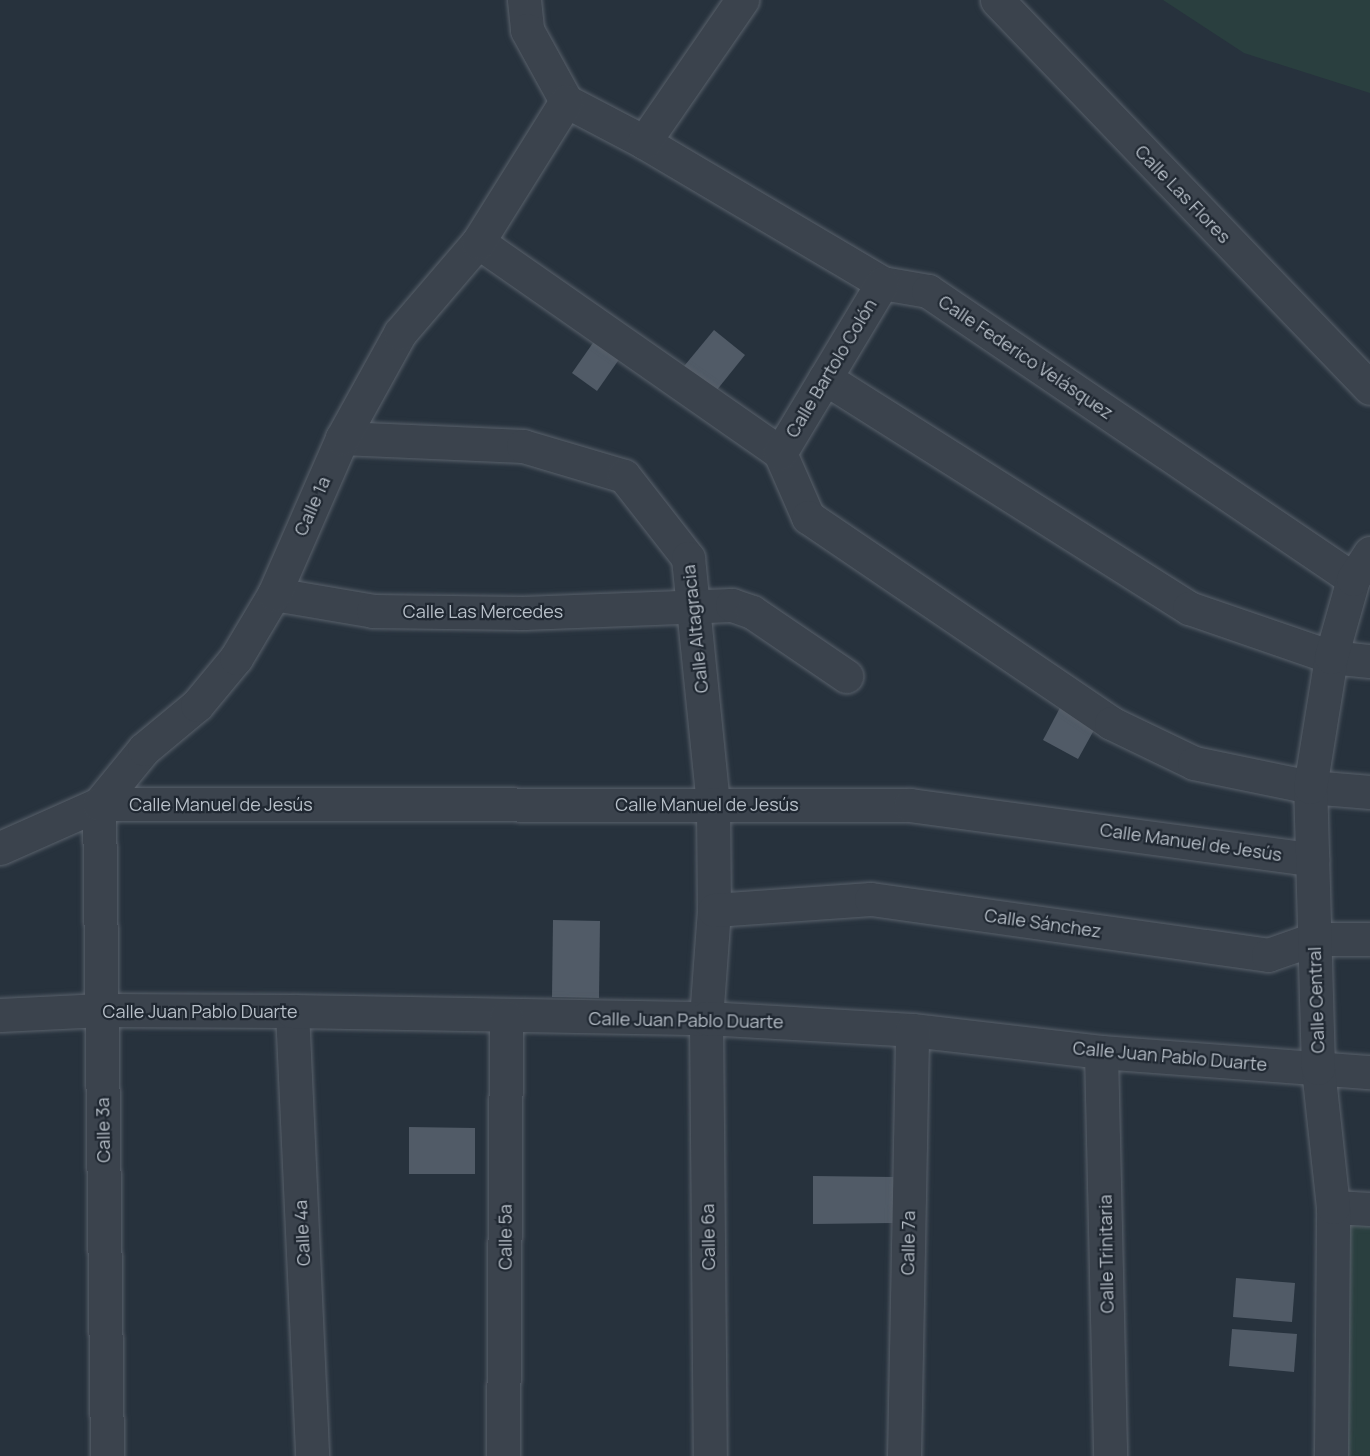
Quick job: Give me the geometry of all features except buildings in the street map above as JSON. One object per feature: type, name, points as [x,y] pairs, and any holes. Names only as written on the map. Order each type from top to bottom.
[{"type":"street","points":[[644,142],[742,0]]},
{"type":"street","name":"Calle Las Flores","points":[[998,0],[1370,388]]},
{"type":"street","points":[[525,15],[566,101]]},
{"type":"street","name":"Calle Federico Velásquez","points":[[566,101],[644,142],[882,283],[928,291],[1361,566]]},
{"type":"street","name":"Calle 1a","points":[[0,848],[99,804],[144,749],[197,705],[236,658],[274,594],[342,438],[400,333],[478,242],[566,101]]},
{"type":"street","points":[[478,242],[780,453],[808,517],[1111,723],[1194,763],[1310,787],[1370,792]]},
{"type":"street","name":"Calle Bartolo Colón","points":[[780,453],[882,283]]},
{"type":"street","points":[[825,378],[1189,608],[1331,657],[1370,661]]},
{"type":"street","name":"Calle Altagracia","points":[[342,438],[523,446],[624,476],[688,558],[713,804],[714,910],[706,1018]]},
{"type":"street","name":"Calle Central","points":[[1331,1456],[1333,1207],[1318,1068],[1310,787],[1331,657],[1361,566]]},
{"type":"street","name":"Calle Las Mercedes","points":[[274,594],[373,611],[523,613],[732,605],[752,612],[846,676]]},
{"type":"street","name":"Calle Manuel de Jesús","points":[[99,804],[910,805],[1312,859]]},
{"type":"street","name":"Calle 3a","points":[[99,804],[107,1456]]},
{"type":"street","name":"Calle Sánchez","points":[[714,910],[871,899],[1268,955],[1314,939],[1370,939]]},
{"type":"street","name":"Calle Juan Pablo Duarte","points":[[0,1015],[102,1010],[706,1018],[912,1030],[1101,1052],[1370,1072]]},
{"type":"street","name":"Calle 4a","points":[[292,1011],[312,1456]]},
{"type":"street","name":"Calle 5a","points":[[503,1456],[506,1017]]},
{"type":"street","name":"Calle 6a","points":[[706,1018],[710,1456]]},
{"type":"street","name":"Calle 7a","points":[[904,1456],[912,1030]]},
{"type":"street","name":"Calle Trinitaria","points":[[1101,1052],[1110,1456]]},
{"type":"street","points":[[1333,1207],[1370,1209]]},
{"type":"green space","points":[[1163,0],[1370,0],[1370,93],[1244,53]]},
{"type":"green space","points":[[1331,1214],[1370,1217],[1370,1456],[1341,1456]]}]
